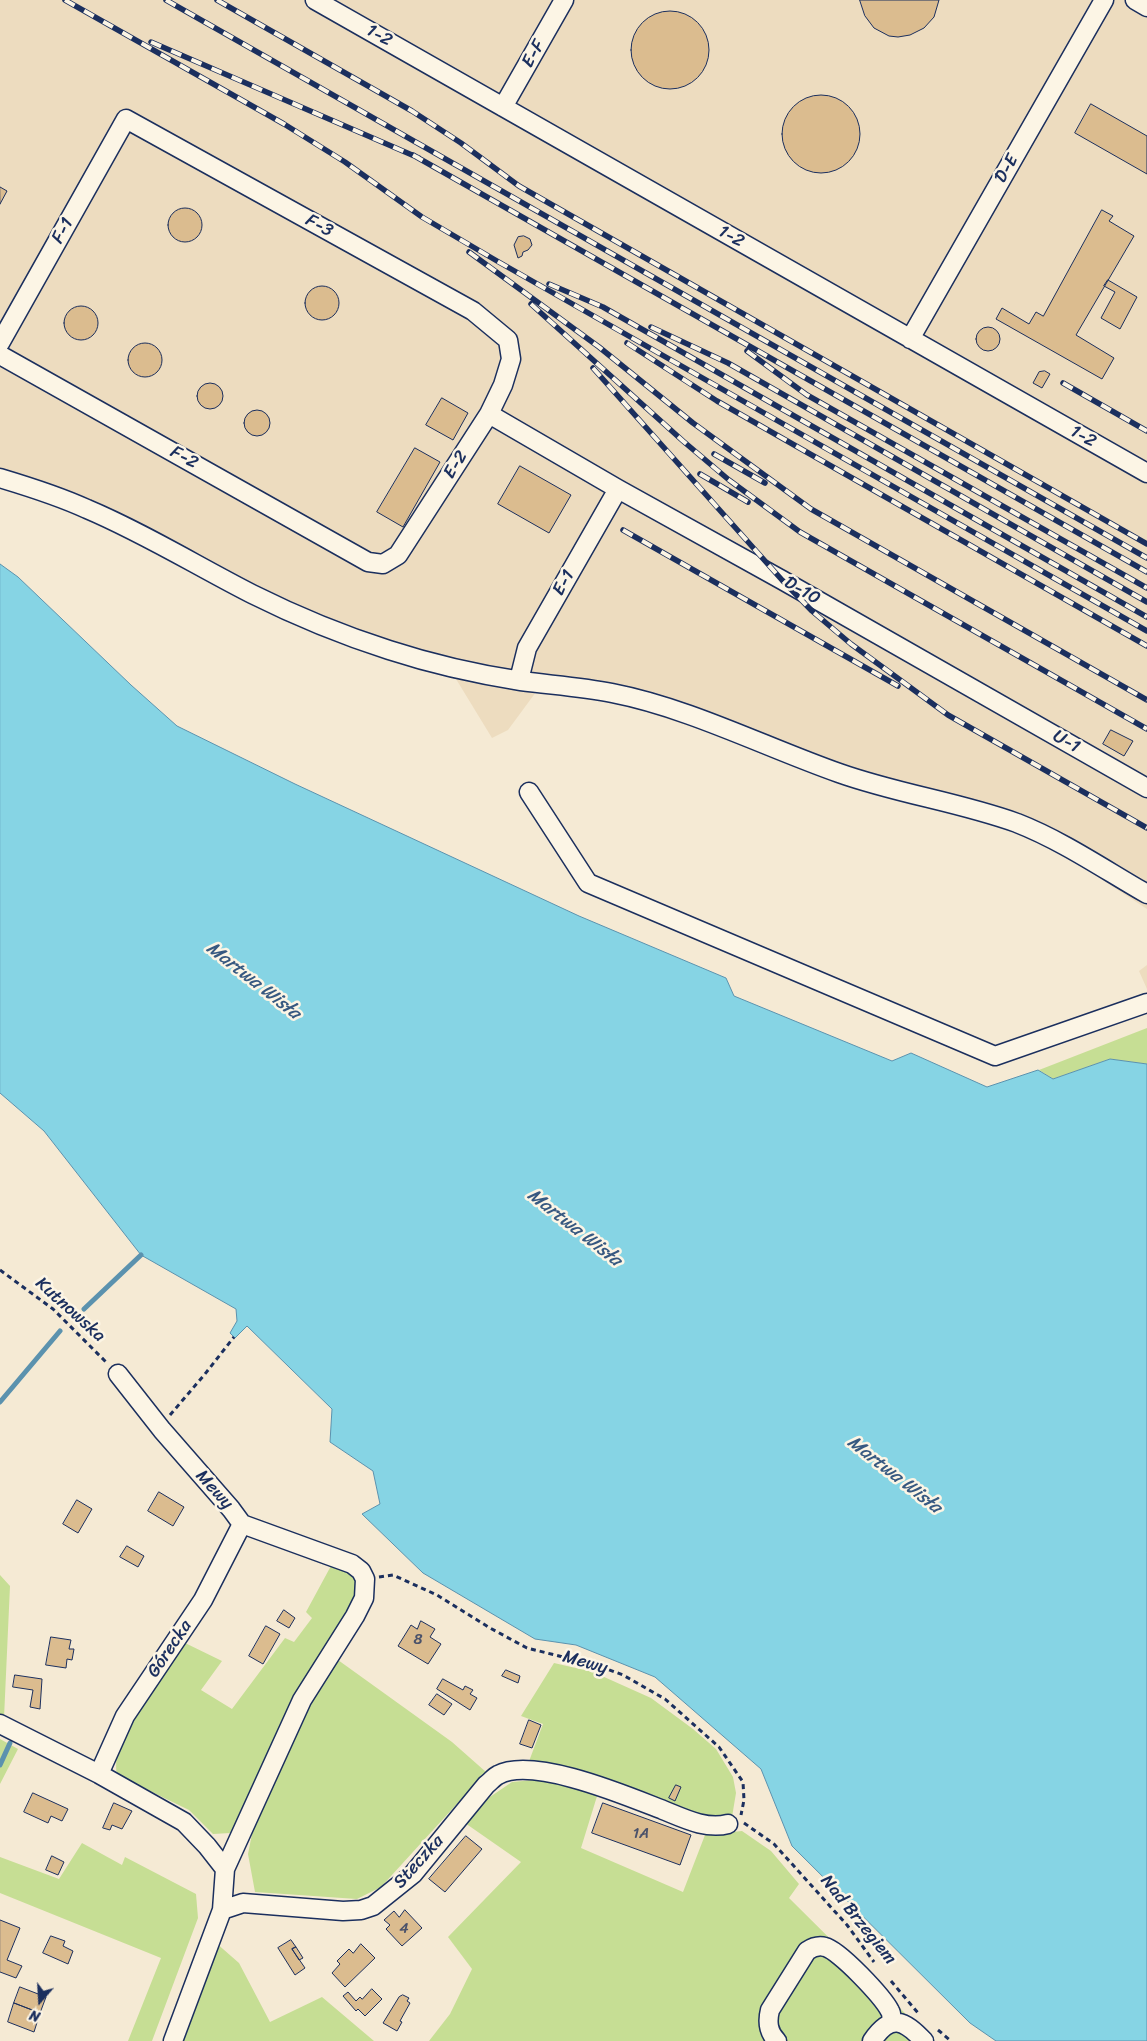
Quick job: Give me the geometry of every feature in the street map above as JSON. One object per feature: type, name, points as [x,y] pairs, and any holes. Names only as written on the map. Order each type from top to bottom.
[{"type":"street","name":"1-2","points":[[315,0],[1147,474]]},
{"type":"street","name":"E-F","points":[[504,107],[564,0]]},
{"type":"street","name":"D-E","points":[[910,339],[1104,0]]},
{"type":"street","points":[[1135,0],[1147,7]]},
{"type":"street","name":"F-3","points":[[126,119],[473,311],[508,340]]},
{"type":"street","name":"F-1","points":[[0,343],[126,119]]},
{"type":"street","name":"E-2","points":[[368,562],[383,564],[398,555],[489,414],[503,385],[511,359],[508,340]]},
{"type":"street","name":"F-2","points":[[0,355],[368,562]]},
{"type":"street","name":"D-10","points":[[489,414],[985,696]]},
{"type":"street","points":[[0,478],[48,493],[95,512],[134,530],[252,594],[326,628],[386,649],[450,668],[518,680],[613,693],[669,708],[840,773],[885,787],[972,808],[1021,825],[1056,842],[1147,894]]},
{"type":"street","name":"E-1","points":[[518,680],[527,648],[618,489]]},
{"type":"street","name":"U-1","points":[[985,696],[1147,788]]},
{"type":"street","points":[[529,792],[588,883],[995,1056],[1147,1003]]},
{"type":"street","name":"Mewy","points":[[118,1374],[200,1476],[231,1509],[242,1524],[342,1559],[361,1571],[365,1578]]},
{"type":"street","name":"Górecka","points":[[99,1774],[126,1716],[203,1600],[242,1524]]},
{"type":"street","points":[[173,2041],[222,1910],[225,1869],[302,1700],[361,1605],[365,1592],[365,1578]]},
{"type":"street","points":[[0,1724],[99,1774],[184,1822],[207,1846],[225,1869]]},
{"type":"street","name":"Steczka","points":[[222,1910],[243,1903],[343,1911],[361,1910],[373,1906],[413,1874],[486,1785],[498,1775],[515,1770],[533,1771],[565,1777],[603,1787],[697,1823],[718,1827],[734,1822]]},
{"type":"street","points":[[777,2041],[767,2021],[770,2010],[807,1951],[814,1946],[826,1947],[837,1953],[856,1971],[887,2006],[891,2013],[892,2022]]},
{"type":"street","points":[[872,2041],[884,2026],[892,2022],[902,2022],[924,2041]]},
{"type":"path","name":"Kutnowska","points":[[0,1270],[53,1309],[118,1374]]},
{"type":"path","points":[[160,1427],[234,1337]]},
{"type":"path","name":"Mewy","points":[[365,1578],[393,1575],[438,1595],[490,1628],[528,1648],[599,1666],[623,1675],[665,1700],[720,1746],[743,1782],[744,1800],[734,1822]]},
{"type":"path","name":"Nad Brzegiem","points":[[734,1822],[774,1844],[847,1925],[866,1954],[877,1966]]},
{"type":"path","name":"Nad Brzegiem","points":[[889,1979],[919,2014]]},
{"type":"path","points":[[932,2024],[951,2041]]},
{"type":"shaded area","points":[[0,0],[1147,0],[1147,909],[1058,851],[989,822],[840,784],[719,736],[613,701],[536,692],[508,730],[492,738],[456,679],[362,652],[269,613],[107,526],[0,486]]},
{"type":"shaded area","points":[[1147,965],[1147,989],[1139,971]]},
{"type":"green space","points":[[1147,1028],[1147,1064],[1110,1059],[1053,1079],[1039,1070]]},
{"type":"green space","points":[[332,1564],[354,1574],[359,1590],[350,1612],[310,1669],[280,1724],[238,1821],[230,1833],[213,1834],[189,1810],[117,1775],[117,1758],[128,1722],[149,1688],[183,1642],[222,1661],[201,1690],[232,1709],[285,1638],[294,1642],[312,1618],[306,1612]]},
{"type":"green space","points":[[0,1575],[10,1586],[4,1718],[0,1716]]},
{"type":"green space","points":[[338,1660],[452,1742],[486,1772],[381,1887],[357,1899],[255,1892],[248,1854],[255,1819],[284,1747]]},
{"type":"green space","points":[[554,1663],[593,1672],[651,1698],[693,1729],[716,1749],[733,1777],[736,1793],[732,1817],[709,1823],[528,1764],[543,1724],[521,1716]]},
{"type":"green space","points":[[0,1739],[18,1749],[0,1784]]},
{"type":"green space","points":[[545,1779],[598,1793],[581,1848],[683,1892],[705,1835],[742,1831],[771,1851],[799,1884],[789,1898],[933,2041],[429,2041],[450,2014],[472,1969],[448,1937],[521,1862],[465,1823],[487,1799],[512,1782]]},
{"type":"green space","points":[[82,1843],[122,1865],[125,1857],[196,1894],[198,1918],[152,2041],[128,2041],[161,1958],[0,1893],[0,1857],[59,1879]]},
{"type":"green space","points":[[215,1942],[239,1963],[270,2022],[322,1997],[374,2041],[181,2041]]},
{"type":"water","name":"Martwa Wisła","points":[[0,564],[18,577],[131,685],[177,726],[295,784],[579,916],[726,978],[734,996],[892,1061],[911,1053],[987,1087],[1038,1070],[1053,1079],[1110,1059],[1147,1064],[1147,2041],[996,2041],[970,2023],[792,1846],[761,1769],[655,1677],[576,1645],[535,1639],[423,1573],[362,1514],[380,1504],[373,1471],[330,1442],[332,1409],[247,1326],[235,1338],[230,1333],[237,1321],[236,1309],[141,1255],[44,1131],[0,1093]]},
{"type":"building","points":[[860,0],[939,0],[934,17],[924,28],[910,35],[898,37],[889,36],[874,28],[865,16]]},
{"type":"building","points":[[662,11],[678,11],[692,17],[703,28],[709,42],[709,58],[703,72],[692,83],[678,89],[662,89],[648,83],[637,72],[631,58],[631,42],[637,28],[648,17]]},
{"type":"building","points":[[813,95],[829,95],[843,101],[854,112],[860,126],[860,142],[854,156],[843,167],[829,173],[813,173],[799,167],[788,156],[782,142],[782,126],[788,112],[799,101]]},
{"type":"building","points":[[1091,104],[1147,136],[1147,174],[1075,133]]},
{"type":"building","points":[[0,187],[7,191],[0,204]]},
{"type":"building","points":[[185,208],[192,209],[197,213],[201,218],[201,232],[197,237],[192,241],[185,242],[178,241],[173,237],[169,232],[168,225],[169,218],[173,213],[178,209]]},
{"type":"building","points":[[1102,210],[1113,216],[1109,221],[1134,236],[1076,335],[1114,358],[1102,379],[996,319],[1002,308],[1029,324],[1036,312],[1043,316]]},
{"type":"building","points":[[524,236],[530,239],[532,245],[518,258],[514,245],[518,237]]},
{"type":"building","points":[[1108,280],[1137,297],[1120,329],[1101,318],[1115,292],[1104,286]]},
{"type":"building","points":[[322,286],[329,287],[334,291],[338,296],[338,310],[334,315],[329,319],[322,320],[315,319],[310,315],[306,310],[305,303],[306,296],[310,291],[315,287]]},
{"type":"building","points":[[81,306],[88,307],[93,311],[97,316],[97,330],[93,335],[88,339],[81,340],[74,339],[69,335],[65,330],[64,323],[65,316],[69,311],[74,307]]},
{"type":"building","points":[[988,327],[997,330],[1000,339],[997,348],[988,351],[979,348],[976,339],[979,330]]},
{"type":"building","points":[[145,343],[152,344],[157,348],[161,353],[161,367],[157,372],[152,376],[145,377],[138,376],[133,372],[129,367],[128,360],[129,353],[133,348],[138,344]]},
{"type":"building","points":[[1045,371],[1050,374],[1042,388],[1033,383],[1039,372]]},
{"type":"building","points":[[210,383],[219,387],[223,396],[219,405],[210,409],[201,405],[197,396],[201,387]]},
{"type":"building","points":[[442,398],[468,413],[453,440],[426,425]]},
{"type":"building","points":[[257,410],[266,414],[270,423],[266,432],[257,436],[248,432],[244,423],[248,414]]},
{"type":"building","points":[[415,448],[440,462],[403,527],[377,512]]},
{"type":"building","points":[[520,466],[571,495],[549,533],[498,504]]},
{"type":"building","points":[[1111,730],[1133,741],[1124,756],[1103,744]]},
{"type":"building","points":[[159,1492],[184,1507],[173,1526],[148,1511]]},
{"type":"building","points":[[77,1500],[92,1509],[78,1533],[63,1524]]},
{"type":"building","points":[[127,1546],[144,1556],[138,1567],[120,1557]]},
{"type":"building","points":[[284,1610],[295,1618],[289,1628],[277,1621]]},
{"type":"building","points":[[421,1621],[435,1629],[430,1637],[441,1644],[428,1664],[398,1646],[411,1625],[417,1629]]},
{"type":"building","points":[[266,1626],[280,1634],[263,1664],[249,1656]]},
{"type":"building","points":[[51,1637],[71,1640],[69,1649],[74,1649],[72,1660],[67,1659],[66,1668],[46,1665]]},
{"type":"building","points":[[506,1670],[520,1676],[518,1683],[502,1676]]},
{"type":"building","points":[[15,1675],[42,1679],[40,1709],[30,1707],[33,1690],[13,1687]]},
{"type":"building","points":[[443,1679],[463,1690],[465,1686],[473,1690],[470,1694],[477,1698],[470,1710],[437,1689]]},
{"type":"building","points":[[437,1694],[452,1704],[444,1715],[429,1705]]},
{"type":"building","points":[[529,1720],[541,1725],[532,1748],[520,1744]]},
{"type":"building","points":[[676,1785],[681,1787],[675,1801],[669,1798]]},
{"type":"building","points":[[33,1793],[68,1809],[62,1821],[51,1816],[48,1823],[24,1812]]},
{"type":"building","points":[[114,1803],[132,1811],[122,1829],[112,1825],[110,1830],[103,1828]]},
{"type":"building","points":[[603,1803],[691,1835],[680,1865],[592,1833]]},
{"type":"building","points":[[466,1836],[482,1849],[445,1892],[429,1879]]},
{"type":"building","points":[[52,1856],[64,1862],[58,1875],[46,1870]]},
{"type":"building","points":[[405,1910],[422,1928],[402,1946],[386,1929],[390,1925],[384,1920],[394,1911],[399,1917]]},
{"type":"building","points":[[0,1920],[20,1928],[7,1960],[22,1966],[16,1978],[0,1972]]},
{"type":"building","points":[[51,1936],[65,1941],[63,1946],[73,1951],[68,1964],[43,1953]]},
{"type":"building","points":[[291,1940],[296,1947],[292,1949],[305,1968],[295,1975],[278,1948]]},
{"type":"building","points":[[361,1944],[375,1958],[345,1987],[332,1973],[340,1964],[337,1961],[349,1949],[353,1953]]},
{"type":"building","points":[[296,1947],[303,1958],[299,1960],[292,1949]]},
{"type":"building","points":[[20,1987],[46,1997],[40,2013],[14,2003]]},
{"type":"building","points":[[372,1989],[382,1999],[365,2016],[358,2009],[356,2011],[343,1996],[348,1992],[356,2001],[360,1997],[362,1999]]},
{"type":"building","points":[[403,1995],[409,1998],[407,2001],[410,2003],[397,2031],[383,2023],[399,1997]]},
{"type":"building","points":[[14,2003],[40,2013],[34,2032],[8,2022]]},
{"type":"waterway","points":[[84,1309],[141,1255]]},
{"type":"waterway","points":[[0,1402],[60,1331]]},
{"type":"waterway","points":[[0,1765],[10,1743]]},
{"type":"railway","points":[[65,0],[284,124],[345,162],[422,217],[497,261],[1147,631]]},
{"type":"railway","points":[[166,0],[1147,558]]},
{"type":"railway","points":[[217,0],[412,111],[461,143],[519,186],[1147,544]]},
{"type":"railway","points":[[151,42],[419,158]]},
{"type":"railway","points":[[413,155],[1147,572]]},
{"type":"railway","points":[[469,252],[599,347],[693,423],[811,509],[1147,700]]},
{"type":"railway","points":[[549,284],[603,307],[1147,617]]},
{"type":"railway","points":[[531,304],[729,480],[800,532],[1147,729]]},
{"type":"railway","points":[[651,327],[728,363],[1147,602]]},
{"type":"railway","points":[[627,343],[717,401],[1147,646]]},
{"type":"railway","points":[[747,351],[807,395],[1147,588]]},
{"type":"railway","points":[[593,368],[782,580],[812,611],[851,644],[948,715],[1147,828]]},
{"type":"railway","points":[[1063,383],[1147,431]]},
{"type":"railway","points":[[714,454],[765,483]]},
{"type":"railway","points":[[700,474],[748,502]]},
{"type":"railway","points":[[623,530],[898,686]]}]
